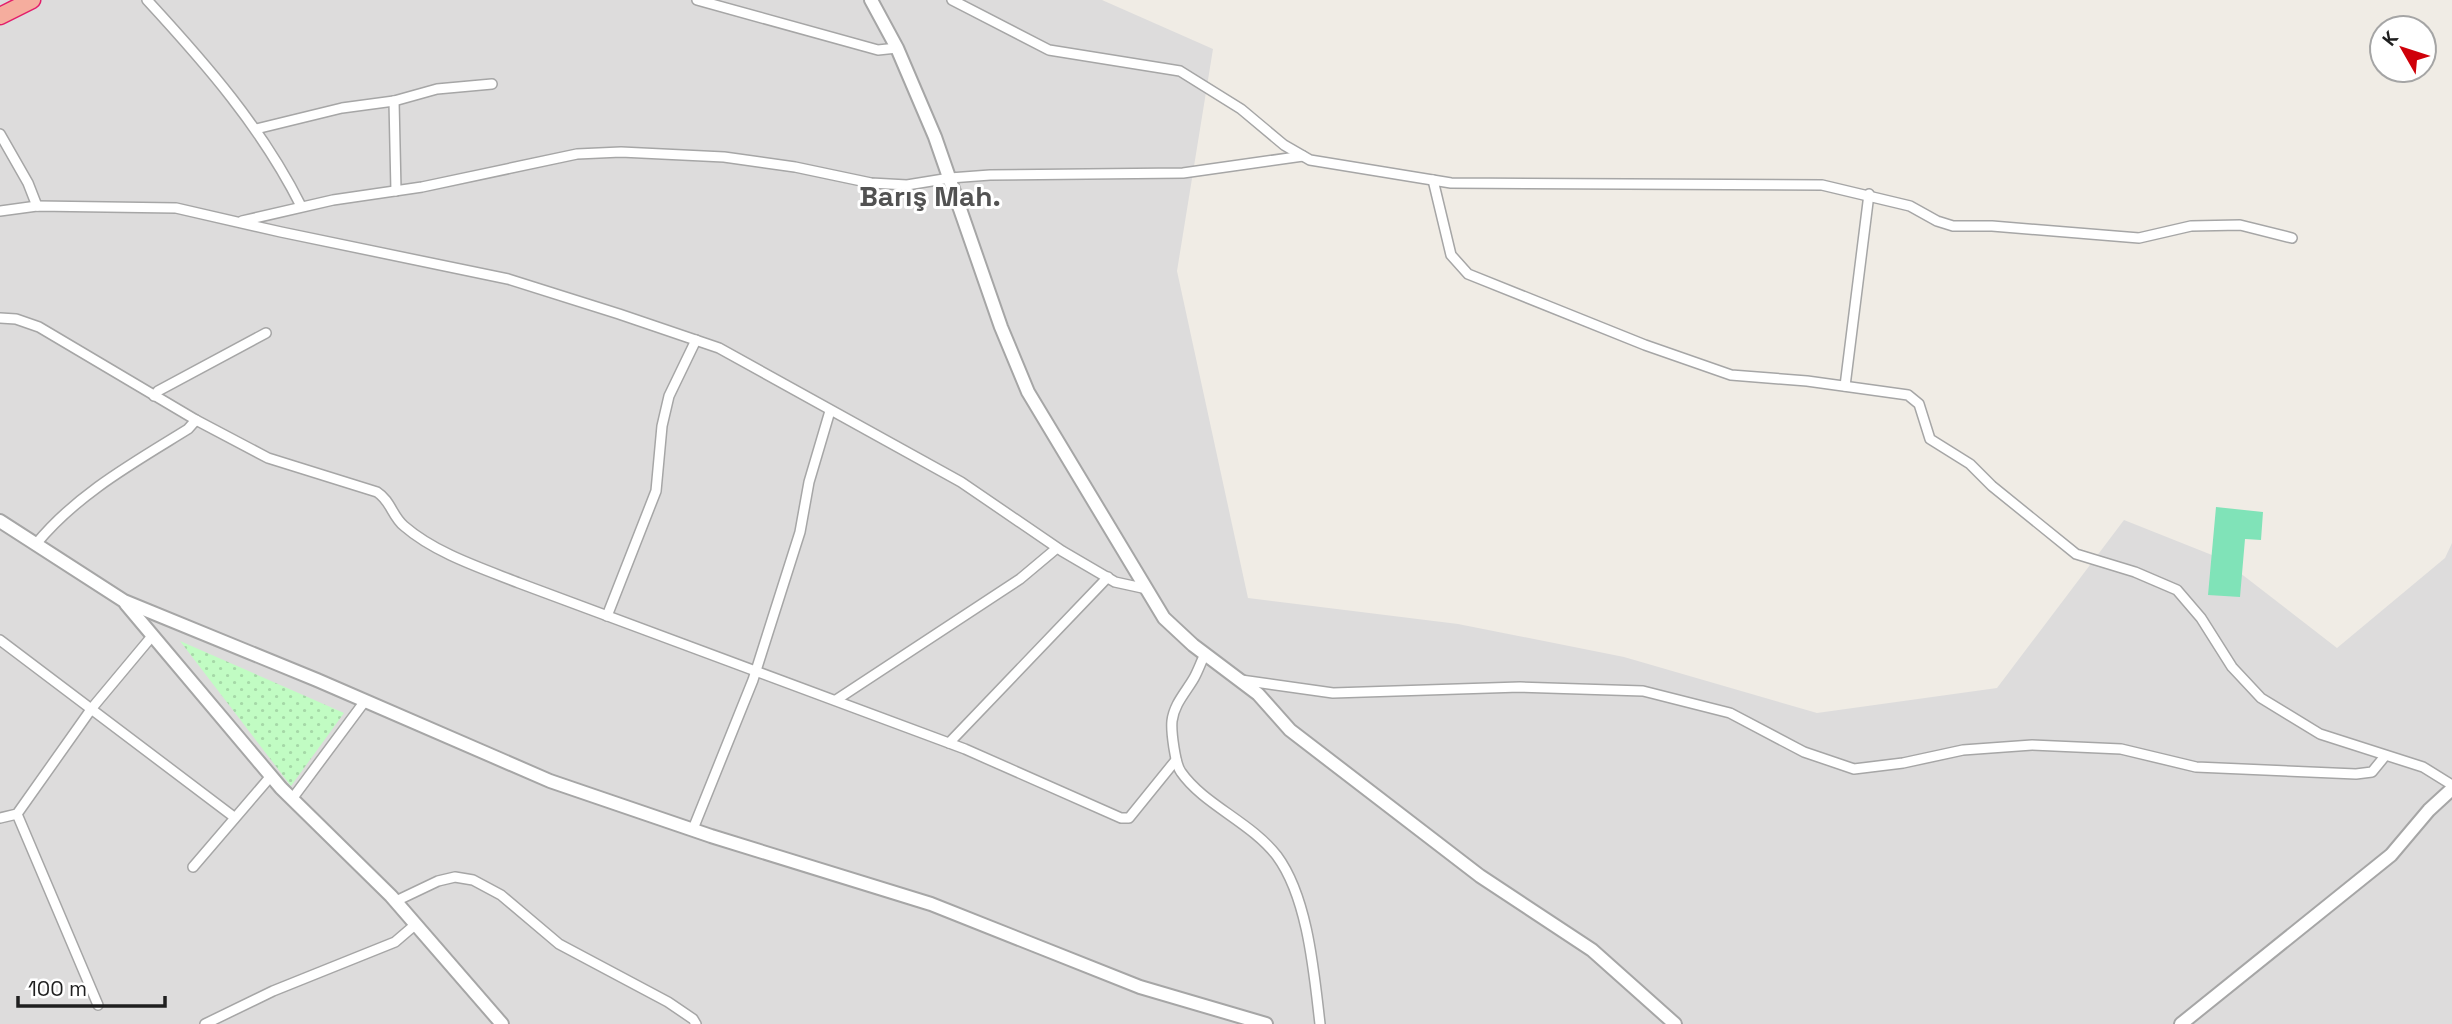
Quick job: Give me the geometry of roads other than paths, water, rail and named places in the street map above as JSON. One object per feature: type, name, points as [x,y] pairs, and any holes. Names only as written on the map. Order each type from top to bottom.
[{"type":"highway","points":[[0,16],[32,0]]},
{"type":"street","points":[[147,0],[256,129],[281,165],[301,206]]},
{"type":"street","points":[[697,0],[878,50],[897,48]]},
{"type":"street","points":[[871,0],[897,48],[935,137],[1001,327],[1028,392],[1164,618],[1205,654],[1258,694],[1290,730],[1480,876],[1592,950],[1675,1024]]},
{"type":"street","points":[[952,0],[1049,50],[1180,71],[1241,109],[1284,145],[1310,160],[1451,183],[1822,184],[1910,206],[1937,221],[1953,226],[1992,226],[2139,239],[2191,226],[2240,225],[2292,238]]},
{"type":"street","points":[[256,129],[342,108],[394,101],[437,89],[492,84]]},
{"type":"street","points":[[394,101],[396,191]]},
{"type":"street","points":[[0,134],[28,183],[37,206]]},
{"type":"street","points":[[238,222],[301,206],[396,191],[578,153],[621,152],[724,157],[795,167],[871,183],[907,185],[950,178],[1183,173],[1303,156]]},
{"type":"street","points":[[1433,180],[1451,255],[1468,274],[1645,345],[1731,376],[1845,386],[1908,395],[1919,404],[1930,439],[1970,464],[1992,486],[2076,554],[2135,572],[2177,590],[2202,618],[2232,667],[2261,698],[2320,734],[2423,767],[2452,787],[2428,810],[2391,855],[2181,1024]]},
{"type":"street","points":[[1845,386],[1869,194]]},
{"type":"street","points":[[0,211],[37,206],[176,208],[508,279],[696,340],[719,348],[961,482],[1057,548],[1115,582],[1147,589]]},
{"type":"street","points":[[0,318],[25,321],[39,327],[196,421],[278,462],[320,472],[377,492],[388,500],[405,527],[452,556],[949,743],[1121,818],[1129,818],[1176,760]]},
{"type":"street","points":[[154,396],[158,391],[266,333]]},
{"type":"street","points":[[607,615],[656,491],[662,426],[669,396],[696,340]]},
{"type":"street","points":[[693,829],[755,672],[800,532],[809,482],[830,411]]},
{"type":"street","points":[[36,544],[62,515],[94,489],[188,429],[196,421]]},
{"type":"street","points":[[0,521],[124,601],[551,781],[931,904],[1140,987],[1266,1024]]},
{"type":"street","points":[[836,701],[1020,579],[1057,548]]},
{"type":"street","points":[[949,743],[1108,577]]},
{"type":"street","points":[[124,601],[271,776],[396,901],[502,1024]]},
{"type":"street","points":[[0,818],[17,814],[92,708],[153,635]]},
{"type":"street","points":[[0,640],[234,817]]},
{"type":"street","points":[[1205,654],[1196,676],[1177,703],[1172,721],[1176,760],[1180,772],[1203,794],[1262,838],[1278,857],[1293,882],[1313,969],[1320,1024]]},
{"type":"street","points":[[1239,680],[1334,693],[1520,687],[1643,691],[1730,713],[1804,752],[1854,769],[1903,763],[1963,750],[2032,745],[2121,750],[2196,767],[2356,774],[2372,772],[2385,756]]},
{"type":"street","points":[[292,799],[365,701]]},
{"type":"street","points":[[193,867],[271,776]]},
{"type":"street","points":[[17,814],[98,1005]]},
{"type":"street","points":[[396,901],[438,881],[455,877],[473,880],[501,895],[559,944],[668,1003],[696,1024]]},
{"type":"street","points":[[205,1024],[273,991],[395,942],[416,924]]},
{"type":"district","name":"Barış Mah.","points":[[930,196]]}]
